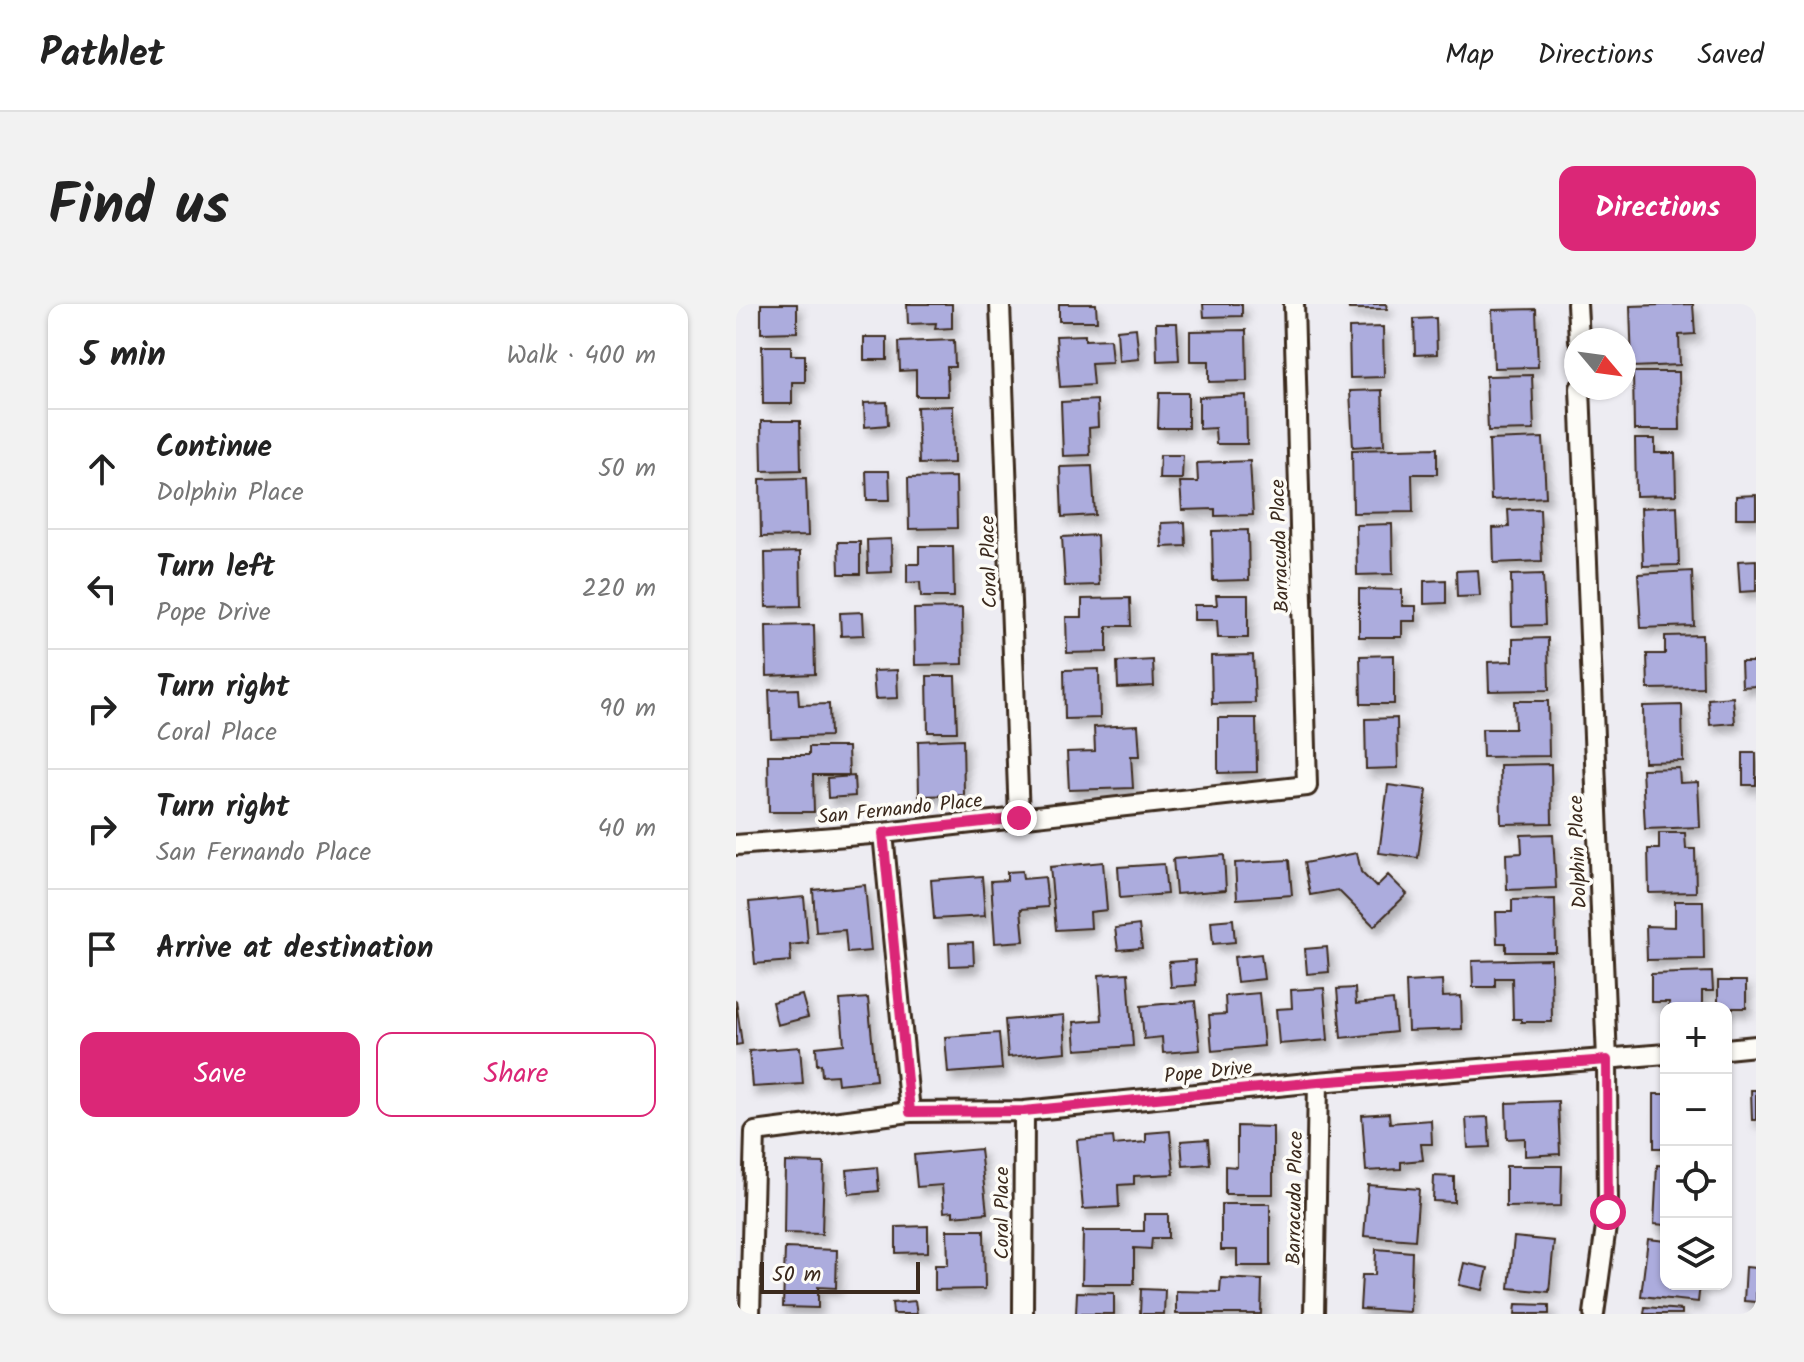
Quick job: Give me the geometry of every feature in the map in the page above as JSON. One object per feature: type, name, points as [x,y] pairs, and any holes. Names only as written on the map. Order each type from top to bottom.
[{"type":"street","name":"Coral Place","points":[[1000,304],[1019,818]]},
{"type":"street","name":"Barracuda Place","points":[[1294,304],[1307,786]]},
{"type":"street","points":[[1577,304],[1578,328]]},
{"type":"street","name":"Dolphin Place","points":[[1580,400],[1607,1060],[1608,1212],[1594,1314]]},
{"type":"street","name":"San Fernando Place","points":[[736,845],[883,833],[1307,786]]},
{"type":"street","points":[[883,833],[910,1112]]},
{"type":"street","points":[[1732,1048],[1756,1046]]},
{"type":"street","name":"Pope Drive","points":[[750,1314],[755,1132],[910,1112],[1024,1111],[1318,1082],[1660,1055]]},
{"type":"street","name":"Barracuda Place","points":[[1314,1314],[1318,1082]]},
{"type":"street","name":"Coral Place","points":[[1023,1314],[1024,1111]]},
{"type":"building","points":[[761,304],[797,304],[797,332],[761,333]]},
{"type":"building","points":[[907,304],[952,304],[952,328],[935,329],[936,323],[908,324]]},
{"type":"building","points":[[1059,304],[1096,304],[1097,321],[1059,321]]},
{"type":"building","points":[[1203,304],[1242,304],[1242,316],[1204,317]]},
{"type":"building","points":[[1348,304],[1386,304],[1387,309],[1349,309]]},
{"type":"building","points":[[1693,304],[1695,334],[1679,335],[1680,365],[1636,367],[1636,328],[1631,328],[1630,306]]},
{"type":"building","points":[[1536,309],[1538,367],[1494,368],[1492,310]]},
{"type":"building","points":[[1436,318],[1437,354],[1415,355],[1414,319]]},
{"type":"building","points":[[1156,323],[1177,323],[1179,360],[1157,361]]},
{"type":"building","points":[[1383,327],[1384,377],[1350,378],[1349,328]]},
{"type":"building","points":[[1136,328],[1139,359],[1119,361],[1117,330]]},
{"type":"building","points":[[1246,330],[1247,381],[1209,382],[1209,361],[1190,361],[1190,331]]},
{"type":"building","points":[[1085,335],[1085,340],[1110,339],[1112,362],[1091,363],[1093,385],[1060,387],[1056,336]]},
{"type":"building","points":[[864,337],[887,337],[887,360],[864,360]]},
{"type":"building","points":[[954,340],[955,367],[947,367],[948,396],[916,396],[916,370],[900,371],[899,342]]},
{"type":"building","points":[[762,346],[791,346],[791,355],[805,355],[805,382],[792,382],[792,404],[763,404]]},
{"type":"building","points":[[1636,372],[1679,372],[1680,430],[1634,430]]},
{"type":"building","points":[[1532,375],[1534,430],[1488,431],[1486,376]]},
{"type":"building","points":[[1382,390],[1384,445],[1353,447],[1350,391]]},
{"type":"building","points":[[1159,393],[1188,393],[1188,428],[1158,428]]},
{"type":"building","points":[[1246,395],[1247,444],[1216,444],[1215,428],[1199,429],[1199,397]]},
{"type":"building","points":[[1097,400],[1098,427],[1089,428],[1090,455],[1063,456],[1061,402]]},
{"type":"building","points":[[887,402],[888,425],[865,427],[864,403]]},
{"type":"building","points":[[953,406],[954,463],[919,464],[917,407]]},
{"type":"building","points":[[761,421],[800,421],[801,470],[762,471]]},
{"type":"building","points":[[1543,438],[1546,497],[1491,500],[1489,440]]},
{"type":"building","points":[[1635,439],[1655,439],[1655,453],[1675,453],[1676,495],[1636,496]]},
{"type":"building","points":[[1437,448],[1437,474],[1412,474],[1413,512],[1353,513],[1352,450]]},
{"type":"building","points":[[1160,455],[1183,455],[1182,479],[1159,479]]},
{"type":"building","points":[[1250,461],[1253,515],[1215,516],[1215,509],[1182,510],[1180,482],[1198,482],[1197,463]]},
{"type":"building","points":[[1092,466],[1095,515],[1062,517],[1060,467]]},
{"type":"building","points":[[866,471],[889,471],[890,500],[867,500]]},
{"type":"building","points":[[956,477],[957,528],[909,529],[908,478]]},
{"type":"building","points":[[806,478],[808,536],[761,537],[760,479]]},
{"type":"building","points":[[1756,495],[1756,518],[1736,518],[1736,496]]},
{"type":"building","points":[[1677,506],[1679,565],[1643,566],[1641,508]]},
{"type":"building","points":[[1540,509],[1542,561],[1494,563],[1493,528],[1509,527],[1508,510]]},
{"type":"building","points":[[1185,522],[1186,546],[1162,547],[1161,523]]},
{"type":"building","points":[[1392,524],[1393,574],[1357,575],[1356,525]]},
{"type":"building","points":[[1248,530],[1249,580],[1213,581],[1212,531]]},
{"type":"building","points":[[1097,535],[1099,585],[1065,586],[1062,537]]},
{"type":"building","points":[[891,539],[892,572],[868,573],[867,540]]},
{"type":"building","points":[[838,542],[860,542],[860,574],[839,574]]},
{"type":"building","points":[[919,546],[953,546],[954,597],[921,597],[920,582],[907,583],[907,564],[919,564]]},
{"type":"building","points":[[800,552],[801,606],[766,607],[765,553]]},
{"type":"building","points":[[1756,560],[1756,591],[1740,592],[1738,561]]},
{"type":"building","points":[[1478,570],[1480,596],[1457,597],[1456,571]]},
{"type":"building","points":[[1692,571],[1694,626],[1641,628],[1638,574]]},
{"type":"building","points":[[1543,574],[1545,625],[1512,626],[1511,575]]},
{"type":"building","points":[[1446,580],[1446,603],[1424,604],[1424,581]]},
{"type":"building","points":[[1359,589],[1402,590],[1402,606],[1416,606],[1416,621],[1402,621],[1402,637],[1359,637]]},
{"type":"building","points":[[1216,595],[1248,595],[1248,638],[1218,638],[1217,620],[1194,620],[1194,605],[1217,605]]},
{"type":"building","points":[[1130,598],[1131,626],[1107,626],[1107,652],[1067,653],[1066,617],[1082,617],[1082,599]]},
{"type":"building","points":[[962,608],[963,664],[915,665],[914,609]]},
{"type":"building","points":[[863,612],[864,635],[841,636],[840,613]]},
{"type":"building","points":[[814,625],[815,674],[767,676],[766,626]]},
{"type":"building","points":[[1702,635],[1703,688],[1648,689],[1647,654],[1665,654],[1665,636]]},
{"type":"building","points":[[1548,638],[1549,690],[1489,691],[1488,662],[1513,661],[1513,639]]},
{"type":"building","points":[[1253,655],[1255,703],[1212,704],[1211,656]]},
{"type":"building","points":[[1394,655],[1394,704],[1361,704],[1360,656]]},
{"type":"building","points":[[1153,660],[1154,686],[1118,688],[1117,662]]},
{"type":"building","points":[[1741,662],[1756,662],[1756,686],[1742,687]]},
{"type":"building","points":[[1099,669],[1100,718],[1065,719],[1064,670]]},
{"type":"building","points":[[897,670],[898,698],[875,699],[873,671]]},
{"type":"building","points":[[927,676],[955,676],[957,732],[928,732]]},
{"type":"building","points":[[798,689],[799,705],[829,704],[830,736],[771,738],[769,690]]},
{"type":"building","points":[[1733,697],[1735,723],[1710,725],[1708,699]]},
{"type":"building","points":[[1514,701],[1548,701],[1549,756],[1483,757],[1482,729],[1515,729]]},
{"type":"building","points":[[1682,705],[1683,761],[1644,762],[1643,706]]},
{"type":"building","points":[[1218,718],[1256,718],[1257,772],[1218,773]]},
{"type":"building","points":[[1397,718],[1398,768],[1366,769],[1365,719]]},
{"type":"building","points":[[1138,725],[1140,756],[1131,756],[1133,788],[1069,790],[1067,752],[1095,751],[1094,727]]},
{"type":"building","points":[[963,739],[964,795],[919,796],[918,741]]},
{"type":"building","points":[[809,747],[848,747],[849,775],[813,775],[814,812],[769,812],[768,755],[809,755]]},
{"type":"building","points":[[1743,753],[1756,753],[1756,785],[1743,785]]},
{"type":"building","points":[[1551,764],[1552,823],[1501,824],[1500,765]]},
{"type":"building","points":[[1679,768],[1680,783],[1698,782],[1700,827],[1645,829],[1642,769]]},
{"type":"building","points":[[854,776],[855,796],[828,798],[827,778]]},
{"type":"building","points":[[1388,785],[1427,790],[1418,858],[1379,853]]},
{"type":"building","points":[[1659,833],[1685,833],[1686,849],[1695,849],[1696,892],[1649,893],[1648,849],[1659,849]]},
{"type":"building","points":[[1553,834],[1556,888],[1507,890],[1506,854],[1522,853],[1521,835]]},
{"type":"building","points":[[1357,853],[1361,872],[1376,887],[1388,875],[1407,894],[1374,926],[1338,890],[1310,895],[1304,863]]},
{"type":"building","points":[[1224,855],[1226,890],[1176,894],[1173,859]]},
{"type":"building","points":[[1289,860],[1292,895],[1237,899],[1235,863]]},
{"type":"building","points":[[1103,862],[1107,910],[1090,912],[1091,928],[1056,930],[1050,867]]},
{"type":"building","points":[[1164,864],[1167,894],[1120,898],[1118,867]]},
{"type":"building","points":[[1022,871],[1023,879],[1045,877],[1048,907],[1021,909],[1024,941],[995,943],[991,881],[1007,880],[1007,872]]},
{"type":"building","points":[[982,876],[985,916],[934,919],[931,880]]},
{"type":"building","points":[[865,885],[871,951],[847,953],[845,930],[816,932],[813,890]]},
{"type":"building","points":[[804,897],[808,943],[790,945],[791,961],[755,964],[749,902]]},
{"type":"building","points":[[1555,899],[1556,952],[1506,952],[1506,943],[1497,943],[1496,912],[1512,912],[1512,900]]},
{"type":"building","points":[[1675,901],[1703,901],[1704,959],[1647,960],[1646,926],[1675,927]]},
{"type":"building","points":[[1233,919],[1235,942],[1213,944],[1211,921]]},
{"type":"building","points":[[1139,925],[1142,948],[1118,950],[1115,928]]},
{"type":"building","points":[[973,942],[974,965],[950,966],[949,943]]},
{"type":"building","points":[[1327,947],[1329,972],[1307,974],[1305,949]]},
{"type":"building","points":[[1261,954],[1264,979],[1237,982],[1234,957]]},
{"type":"building","points":[[1551,959],[1552,1022],[1513,1019],[1512,978],[1495,978],[1495,987],[1473,987],[1472,961]]},
{"type":"building","points":[[1195,960],[1196,985],[1171,987],[1169,962]]},
{"type":"building","points":[[1712,972],[1713,991],[1702,991],[1702,1002],[1651,1002],[1651,974]]},
{"type":"building","points":[[1128,973],[1133,1046],[1076,1050],[1074,1022],[1102,1020],[1099,975]]},
{"type":"building","points":[[1442,980],[1443,997],[1461,996],[1462,1029],[1408,1031],[1406,982]]},
{"type":"building","points":[[1718,981],[1746,981],[1746,1008],[1732,1008],[1732,1002],[1718,1002]]},
{"type":"building","points":[[1324,988],[1328,1040],[1279,1044],[1276,1009],[1292,1008],[1291,990]]},
{"type":"building","points":[[1355,988],[1356,1004],[1393,1000],[1396,1032],[1341,1038],[1337,989]]},
{"type":"building","points":[[1259,993],[1264,1046],[1212,1051],[1209,1015],[1226,1014],[1225,996]]},
{"type":"building","points":[[802,995],[808,1017],[777,1025],[772,1002]]},
{"type":"building","points":[[868,998],[876,1080],[838,1084],[837,1075],[822,1076],[821,1064],[817,1065],[816,1047],[844,1044],[840,1000]]},
{"type":"building","points":[[736,1000],[742,1044],[736,1045]]},
{"type":"building","points":[[1195,1001],[1200,1050],[1163,1053],[1162,1037],[1144,1039],[1141,1006]]},
{"type":"building","points":[[1064,1015],[1066,1052],[1008,1057],[1005,1020]]},
{"type":"building","points":[[999,1033],[1002,1069],[948,1073],[945,1037]]},
{"type":"building","points":[[800,1047],[803,1084],[752,1087],[749,1051]]},
{"type":"building","points":[[1751,1090],[1756,1090],[1756,1120],[1752,1120]]},
{"type":"building","points":[[1654,1094],[1660,1094],[1660,1148],[1654,1148]]},
{"type":"building","points":[[1558,1101],[1560,1154],[1525,1156],[1525,1138],[1507,1139],[1506,1103]]},
{"type":"building","points":[[1389,1113],[1390,1123],[1431,1120],[1432,1144],[1421,1144],[1423,1160],[1401,1162],[1401,1169],[1366,1171],[1362,1115]]},
{"type":"building","points":[[1488,1117],[1490,1147],[1468,1148],[1466,1118]]},
{"type":"building","points":[[1237,1126],[1273,1127],[1273,1194],[1225,1194],[1225,1166],[1237,1167]]},
{"type":"building","points":[[1170,1131],[1174,1174],[1134,1176],[1134,1184],[1118,1185],[1119,1207],[1083,1209],[1077,1140],[1113,1137],[1114,1145],[1146,1142],[1146,1133]]},
{"type":"building","points":[[1208,1139],[1210,1164],[1183,1166],[1181,1141]]},
{"type":"building","points":[[980,1149],[987,1213],[953,1216],[953,1211],[944,1212],[942,1185],[917,1187],[914,1155]]},
{"type":"building","points":[[785,1162],[824,1163],[822,1234],[784,1233]]},
{"type":"building","points":[[1657,1165],[1660,1165],[1660,1224],[1654,1224]]},
{"type":"building","points":[[1506,1166],[1562,1166],[1561,1206],[1506,1207]]},
{"type":"building","points":[[877,1167],[879,1191],[849,1194],[847,1170]]},
{"type":"building","points":[[1434,1176],[1454,1177],[1454,1202],[1433,1201]]},
{"type":"building","points":[[1368,1185],[1419,1189],[1415,1240],[1364,1236]]},
{"type":"building","points":[[1221,1204],[1270,1204],[1270,1266],[1237,1266],[1237,1250],[1221,1250]]},
{"type":"building","points":[[1144,1214],[1168,1214],[1168,1238],[1152,1238],[1151,1249],[1134,1248],[1134,1284],[1082,1284],[1083,1231],[1144,1231]]},
{"type":"building","points":[[928,1226],[928,1252],[896,1253],[896,1227]]},
{"type":"building","points":[[947,1230],[984,1230],[985,1289],[935,1290],[935,1265],[948,1265]]},
{"type":"building","points":[[1514,1237],[1554,1241],[1549,1292],[1509,1288]]},
{"type":"building","points":[[1648,1239],[1660,1240],[1660,1290],[1699,1290],[1698,1302],[1641,1296]]},
{"type":"building","points":[[785,1248],[837,1250],[836,1288],[818,1287],[818,1308],[783,1307]]},
{"type":"building","points":[[1376,1249],[1412,1252],[1410,1312],[1360,1309],[1362,1275],[1375,1275]]},
{"type":"building","points":[[1464,1263],[1488,1268],[1483,1290],[1459,1285]]},
{"type":"building","points":[[1746,1267],[1756,1268],[1756,1302],[1744,1301]]},
{"type":"building","points":[[1221,1278],[1262,1280],[1261,1314],[1176,1314],[1176,1291],[1220,1292]]},
{"type":"building","points":[[1141,1289],[1165,1290],[1164,1314],[1140,1314]]},
{"type":"building","points":[[1077,1292],[1114,1293],[1114,1314],[1076,1314]]},
{"type":"building","points":[[915,1301],[917,1314],[893,1314],[892,1303]]},
{"type":"building","points":[[1516,1304],[1549,1305],[1549,1314],[1515,1314]]},
{"type":"building","points":[[1645,1307],[1682,1310],[1682,1314],[1644,1314]]},
{"type":"route","points":[[1019,818],[883,833],[910,1112],[1024,1111],[1318,1082],[1607,1060],[1608,1212]]}]
